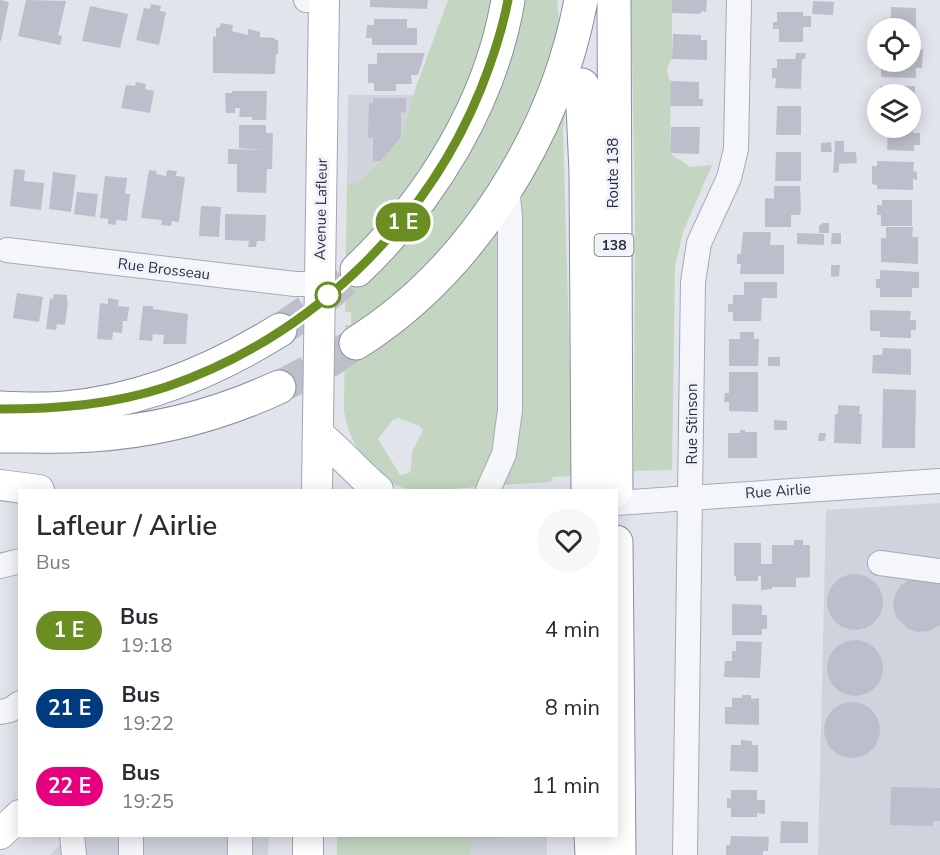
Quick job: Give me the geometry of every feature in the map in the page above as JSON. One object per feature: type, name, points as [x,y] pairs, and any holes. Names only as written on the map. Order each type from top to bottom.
[{"type":"highway","points":[[357,270],[405,220],[447,159],[472,110],[493,57],[508,0]]},
{"type":"highway","points":[[356,344],[396,314],[438,276],[464,247],[507,187],[535,137],[556,88],[571,45],[581,0]]},
{"type":"highway","name":"Route 138","points":[[614,0],[623,498]]},
{"type":"highway","name":"Route 138","points":[[582,85],[586,172],[588,489]]},
{"type":"highway","points":[[0,408],[65,408],[148,392],[240,355],[280,330]]},
{"type":"highway","points":[[0,436],[94,435],[155,426],[214,412],[279,387]]},
{"type":"highway","points":[[618,751],[619,855]]},
{"type":"highway","points":[[591,837],[592,855]]},
{"type":"main road","name":"Avenue Lafleur","points":[[317,489],[321,284],[318,0]]},
{"type":"main road","points":[[319,435],[377,489]]},
{"type":"main road","points":[[0,485],[31,489]]},
{"type":"main road","points":[[308,837],[308,855]]},
{"type":"street","name":"Rue Stinson","points":[[685,855],[694,267],[699,243],[729,178],[736,149],[739,0]]},
{"type":"street","points":[[488,489],[504,454],[510,410],[510,216],[507,187]]},
{"type":"street","name":"Rue Brosseau","points":[[7,250],[295,284],[321,284]]},
{"type":"street","name":"Rue Airlie","points":[[623,498],[691,498],[940,481]]},
{"type":"street","points":[[0,566],[18,562]]},
{"type":"street","points":[[880,563],[940,571]]},
{"type":"street","points":[[0,712],[18,705]]},
{"type":"street","points":[[72,837],[74,855]]},
{"type":"street","points":[[131,837],[131,855]]},
{"type":"street","points":[[240,837],[240,855]]},
{"type":"shaded area","points":[[348,95],[413,95],[401,137],[381,161],[357,184],[347,184]]},
{"type":"shaded area","points":[[940,503],[940,855],[818,855],[826,510]]},
{"type":"shaded area","points":[[68,837],[269,837],[268,855],[50,855]]},
{"type":"shaded area","points":[[547,838],[547,855],[471,855],[471,839]]},
{"type":"green space","points":[[448,0],[496,0],[478,67],[370,272],[517,0],[557,0],[561,38],[499,224],[499,399],[492,455],[479,483],[474,487],[409,489],[388,481],[376,472],[358,450],[344,411],[345,325],[351,325],[351,312],[345,312],[347,184],[357,183],[381,161],[401,137],[413,95]],"holes":[[[398,418],[420,426],[423,430],[412,452],[411,470],[409,473],[400,475],[378,439],[393,420]]]},
{"type":"green space","points":[[631,0],[672,0],[672,59],[667,70],[671,81],[670,153],[689,167],[712,165],[683,232],[675,267],[672,470],[634,471],[635,215]]},
{"type":"green space","points":[[567,97],[563,130],[573,476],[553,477],[551,482],[500,485],[521,202],[525,184]]},
{"type":"green space","points":[[337,837],[547,837],[471,839],[471,855],[337,855]]},
{"type":"building","points":[[0,0],[9,2],[1,41],[0,41]]},
{"type":"building","points":[[26,0],[66,1],[58,35],[62,36],[60,45],[18,36]]},
{"type":"building","points":[[370,0],[428,0],[427,9],[370,7]]},
{"type":"building","points":[[672,0],[707,0],[706,12],[701,11],[701,14],[672,13]]},
{"type":"building","points":[[813,1],[834,2],[833,15],[812,14]]},
{"type":"building","points":[[151,4],[161,6],[160,11],[166,12],[159,45],[136,40],[144,8],[150,9]]},
{"type":"building","points":[[90,6],[128,14],[120,48],[82,41]]},
{"type":"building","points":[[891,7],[916,8],[916,18],[891,18]]},
{"type":"building","points":[[777,12],[803,12],[803,16],[811,16],[811,27],[803,27],[803,42],[779,42],[779,29],[773,29],[773,22],[777,22]]},
{"type":"building","points":[[374,19],[407,19],[407,28],[417,28],[417,45],[372,45],[372,38],[366,38],[367,25],[374,25]]},
{"type":"building","points":[[221,23],[233,25],[232,31],[248,35],[248,29],[260,32],[260,37],[278,40],[275,74],[213,73],[213,36],[216,37],[216,28],[219,28]]},
{"type":"building","points":[[673,34],[701,35],[701,40],[707,40],[707,60],[672,59]]},
{"type":"building","points":[[921,49],[923,49],[921,68]]},
{"type":"building","points":[[377,53],[425,53],[418,75],[411,75],[412,84],[396,84],[396,91],[374,91],[374,83],[368,83],[368,64],[377,64]]},
{"type":"building","points":[[796,53],[806,53],[805,59],[802,59],[801,89],[775,88],[776,78],[772,78],[772,68],[777,68],[777,59],[795,59]]},
{"type":"building","points":[[881,72],[916,72],[916,78],[881,77]]},
{"type":"building","points":[[671,81],[699,82],[699,99],[703,99],[703,106],[670,106]]},
{"type":"building","points":[[136,82],[146,84],[145,89],[154,91],[150,113],[121,108],[126,85],[135,86]]},
{"type":"building","points":[[232,91],[267,91],[266,120],[239,117],[240,108],[235,108],[235,113],[226,113],[225,93],[232,93]]},
{"type":"building","points":[[373,98],[406,98],[406,113],[401,112],[401,137],[381,161],[373,161],[373,138],[368,138],[369,103],[373,103]]},
{"type":"building","points":[[777,106],[801,106],[801,135],[776,135]]},
{"type":"building","points":[[239,125],[266,125],[266,133],[273,133],[272,169],[267,169],[266,193],[237,192],[237,164],[228,164],[228,149],[263,150],[239,148]]},
{"type":"building","points":[[671,127],[700,127],[699,154],[670,153]]},
{"type":"building","points":[[888,138],[920,138],[920,145],[914,145],[914,151],[887,150]]},
{"type":"building","points":[[835,141],[844,141],[844,152],[856,152],[857,163],[839,164],[839,172],[833,173]]},
{"type":"building","points":[[831,142],[832,152],[821,152],[821,143]]},
{"type":"building","points":[[776,152],[801,152],[801,181],[775,181]]},
{"type":"building","points":[[877,161],[914,162],[913,171],[917,172],[917,180],[913,179],[913,190],[877,189],[877,185],[872,184],[872,166],[877,166]]},
{"type":"building","points":[[14,169],[25,170],[24,181],[44,183],[41,210],[10,206]]},
{"type":"building","points":[[149,170],[166,176],[167,170],[177,171],[176,176],[185,177],[179,222],[172,221],[171,226],[161,225],[162,220],[141,218]]},
{"type":"building","points":[[53,172],[76,175],[71,212],[49,209]]},
{"type":"building","points":[[105,176],[127,178],[125,194],[130,194],[127,221],[116,220],[116,225],[108,224],[108,219],[100,218]]},
{"type":"building","points":[[774,186],[800,186],[800,215],[791,215],[791,227],[765,227],[765,198],[774,199]]},
{"type":"building","points":[[77,192],[98,194],[95,217],[74,214]]},
{"type":"building","points":[[882,200],[912,200],[912,226],[881,226],[881,215],[877,215],[877,205],[882,205]]},
{"type":"building","points":[[201,206],[221,207],[219,237],[199,236]]},
{"type":"building","points":[[225,214],[266,215],[265,241],[257,241],[256,247],[248,247],[249,241],[225,240]]},
{"type":"building","points":[[829,223],[829,233],[819,233],[819,226]]},
{"type":"building","points":[[886,227],[913,227],[912,237],[918,237],[918,264],[881,262],[881,238],[886,238]]},
{"type":"building","points":[[743,232],[771,232],[770,245],[784,245],[784,274],[740,274],[741,264],[737,264],[737,254],[741,254]]},
{"type":"building","points":[[797,233],[824,234],[824,245],[797,244]]},
{"type":"building","points":[[832,233],[841,233],[841,244],[831,244]]},
{"type":"building","points":[[831,265],[840,265],[839,276],[831,277]]},
{"type":"building","points":[[880,270],[919,272],[919,288],[912,288],[912,297],[880,297],[880,288],[876,288],[876,279],[880,279]]},
{"type":"building","points":[[744,282],[777,282],[777,298],[762,298],[761,321],[733,321],[733,312],[728,312],[728,304],[733,304],[733,295],[744,295]]},
{"type":"building","points":[[17,293],[43,297],[39,322],[13,318]]},
{"type":"building","points":[[54,294],[67,295],[68,301],[65,325],[57,324],[56,330],[46,329],[50,298],[53,299]]},
{"type":"building","points":[[108,298],[119,300],[118,306],[129,307],[127,321],[123,321],[122,333],[113,332],[112,340],[97,339],[100,303],[108,304]]},
{"type":"building","points":[[143,306],[188,314],[186,344],[163,344],[164,335],[153,334],[152,341],[139,340]]},
{"type":"building","points":[[870,310],[911,311],[910,320],[916,320],[916,330],[911,330],[911,338],[880,337],[880,331],[870,331]]},
{"type":"building","points":[[740,332],[754,332],[754,339],[759,339],[758,366],[729,366],[729,339],[740,339]]},
{"type":"building","points":[[883,348],[911,349],[911,375],[872,373],[873,355],[882,355]]},
{"type":"building","points":[[768,357],[780,357],[780,366],[768,366]]},
{"type":"building","points":[[729,372],[758,372],[758,412],[729,411],[729,402],[724,402],[725,393],[729,393]]},
{"type":"building","points":[[883,389],[916,390],[915,448],[882,448]]},
{"type":"building","points":[[838,405],[860,406],[861,444],[834,443],[835,414],[838,414]]},
{"type":"building","points":[[774,420],[787,421],[787,430],[774,430]]},
{"type":"building","points":[[740,430],[757,432],[757,458],[728,458],[728,433],[740,433]]},
{"type":"building","points":[[819,433],[826,433],[825,441],[818,441]]},
{"type":"building","points":[[794,540],[803,540],[803,545],[810,545],[810,577],[796,578],[796,587],[772,587],[772,589],[761,590],[761,576],[758,576],[758,581],[736,581],[734,543],[761,543],[761,564],[772,564],[772,545],[794,545]]},
{"type":"building","points":[[850,574],[860,574],[875,582],[881,591],[883,602],[881,613],[875,622],[860,630],[850,630],[839,625],[832,618],[827,607],[827,597],[832,586],[839,579]]},
{"type":"building","points":[[910,579],[936,580],[940,583],[940,625],[929,631],[918,632],[908,629],[896,617],[893,606],[895,595],[901,585]]},
{"type":"building","points":[[732,604],[762,605],[762,615],[767,615],[767,629],[762,629],[762,635],[732,635]]},
{"type":"building","points":[[850,640],[860,640],[875,648],[881,657],[883,668],[881,679],[875,688],[860,696],[850,696],[839,691],[832,684],[827,673],[827,663],[832,652],[839,645]]},
{"type":"building","points":[[736,641],[762,642],[760,678],[724,677],[725,661],[732,661],[732,651],[736,651]]},
{"type":"building","points":[[742,695],[751,695],[751,699],[759,698],[759,725],[725,724],[725,707],[732,707],[732,698],[742,698]]},
{"type":"building","points":[[847,702],[857,702],[872,710],[878,719],[880,730],[878,741],[872,750],[857,758],[847,758],[836,753],[829,746],[824,735],[824,725],[829,714],[836,707]]},
{"type":"building","points":[[741,740],[752,741],[752,745],[758,745],[758,772],[730,771],[731,745],[741,745]]},
{"type":"building","points":[[891,787],[940,788],[940,821],[933,821],[933,826],[890,825]]},
{"type":"building","points":[[731,790],[757,790],[757,800],[765,800],[765,814],[757,813],[757,817],[731,817],[731,808],[727,808],[727,798],[731,799]]},
{"type":"building","points":[[781,821],[808,822],[808,843],[780,843]]},
{"type":"building","points":[[731,836],[769,837],[768,851],[763,851],[763,855],[726,855],[726,845],[730,845]]},
{"type":"tunnel","points":[[280,330],[313,307],[357,270]]},
{"type":"tunnel","points":[[279,387],[331,360],[356,343]]},
{"type":"bus line","points":[[0,409],[65,408],[88,405],[165,387],[240,355],[295,321],[324,299],[380,249],[417,205],[447,159],[472,110],[493,57],[508,0]]}]
